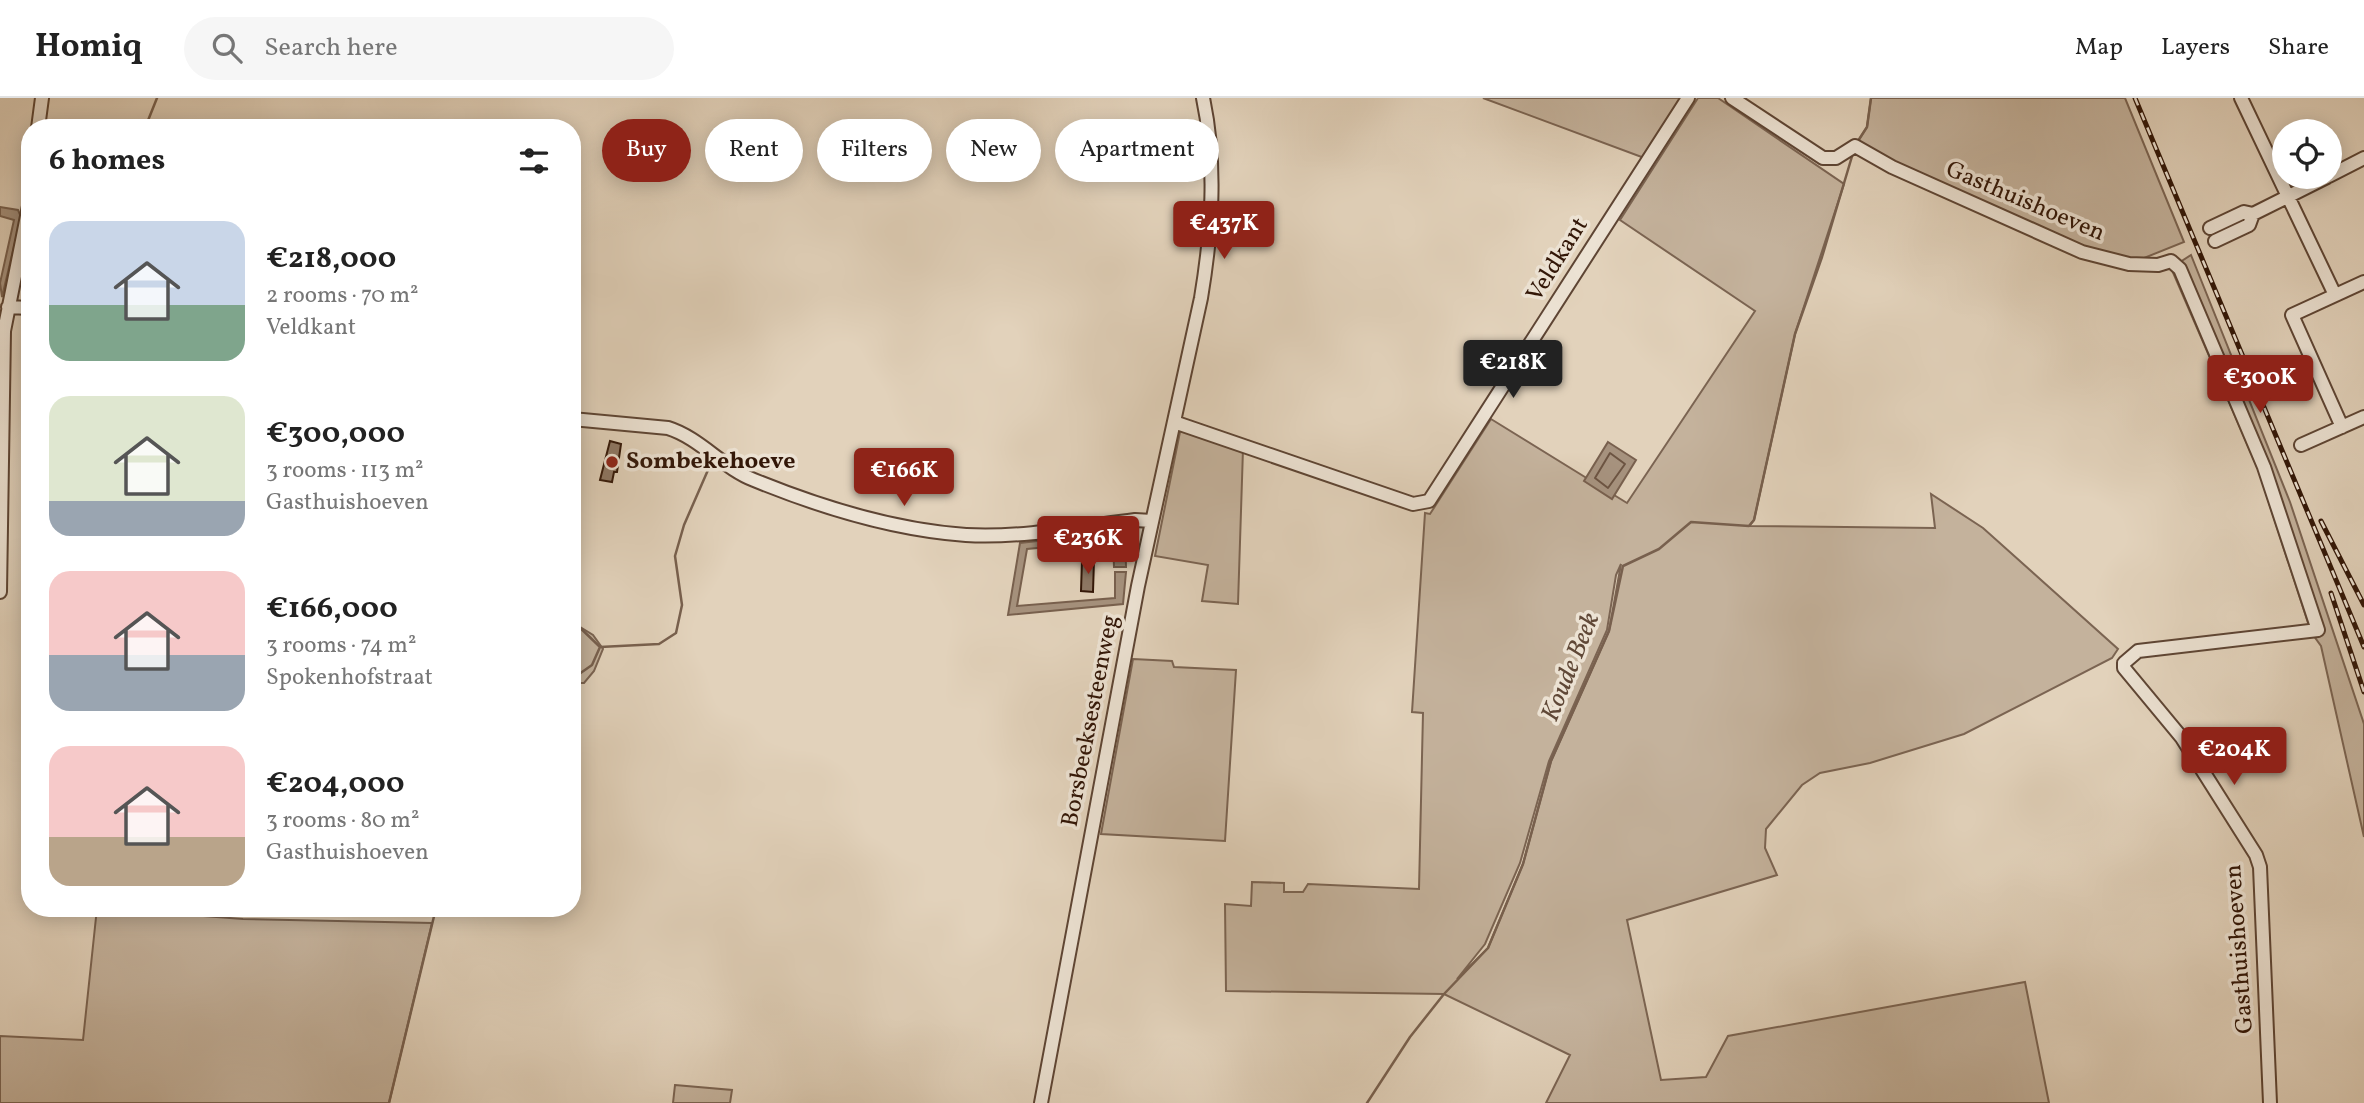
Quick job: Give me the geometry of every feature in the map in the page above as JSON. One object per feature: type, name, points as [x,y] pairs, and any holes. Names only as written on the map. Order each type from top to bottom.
[{"type":"street","points":[[39,119],[42,98]]},
{"type":"street","name":"Borsbeeksesteenweg","points":[[1041,1103],[1152,521],[1207,261],[1211,168],[1203,98]]},
{"type":"street","name":"Veldkant","points":[[1174,422],[1413,504],[1429,500],[1688,98]]},
{"type":"street","name":"Gasthuishoeven","points":[[1731,98],[1823,158],[1836,158],[1855,146],[1892,167],[2082,252],[2129,264],[2158,265],[2171,261],[2179,269],[2264,467],[2318,630],[2138,651],[2123,663],[2124,668],[2182,738],[2256,855],[2260,867],[2270,1103]]},
{"type":"street","points":[[2241,98],[2331,297]]},
{"type":"street","points":[[2342,169],[2364,158]]},
{"type":"street","points":[[2213,234],[2244,212],[2253,215],[2303,189]]},
{"type":"street","points":[[0,592],[2,332],[21,244]]},
{"type":"street","points":[[2342,428],[2292,315],[2364,282]]},
{"type":"street","points":[[8,307],[21,308]]},
{"type":"street","points":[[2301,445],[2364,417]]},
{"type":"street","points":[[581,420],[668,428],[685,436],[729,469],[753,480],[824,505],[928,530],[1003,535],[1135,520],[1152,521]]},
{"type":"shaded area","points":[[1483,98],[1688,98],[1647,159]]},
{"type":"shaded area","points":[[1698,98],[1718,98],[1844,184],[1795,334],[1754,520],[1749,526],[1935,528],[1931,494],[1983,528],[2118,649],[2112,658],[1964,734],[1870,763],[1820,773],[1802,785],[1766,829],[1765,848],[1777,875],[1627,920],[1661,1080],[1706,1077],[1728,1036],[2025,982],[2049,1103],[1546,1103],[1570,1055],[1444,994],[1226,991],[1225,904],[1251,906],[1252,882],[1284,883],[1284,892],[1303,892],[1308,884],[1419,889],[1423,713],[1412,712],[1425,513],[1430,514],[1491,419],[1627,503],[1755,311],[1620,220]],"holes":[[[1621,564],[1609,631],[1551,761],[1523,864],[1488,948],[1457,979],[1485,944],[1520,863],[1549,761],[1607,630],[1616,575]]]},
{"type":"shaded area","points":[[1871,98],[2125,98],[2184,242],[2129,264],[2111,261],[1855,146],[1867,127]]},
{"type":"shaded area","points":[[2191,255],[2290,502],[2364,724],[2364,837],[2321,646],[2311,632],[2258,469],[2171,268]]},
{"type":"shaded area","points":[[1186,429],[1243,449],[1238,604],[1202,601],[1208,565],[1155,556],[1180,432]]},
{"type":"shaded area","points":[[581,628],[593,635],[603,649],[594,671],[581,683]]},
{"type":"shaded area","points":[[1133,659],[1172,661],[1174,667],[1236,670],[1225,841],[1101,834]]},
{"type":"shaded area","points":[[96,917],[216,917],[432,923],[389,1103],[0,1103],[0,1036],[83,1040]]},
{"type":"shaded area","points":[[675,1085],[732,1090],[730,1103],[673,1103]]},
{"type":"water","points":[[0,207],[18,210],[21,217],[2,297],[0,283],[14,220],[0,216]]},
{"type":"water","points":[[1608,442],[1636,460],[1612,499],[1584,481]]},
{"type":"water","points":[[1125,531],[1126,567],[1114,567],[1113,541],[1027,549],[1017,606],[1115,598],[1115,572],[1126,572],[1123,604],[1008,615],[1020,543]]},
{"type":"building","name":"Sombekehoeve","points":[[610,441],[621,444],[617,472],[614,472],[612,482],[600,480]]},
{"type":"building","points":[[1082,560],[1094,560],[1093,592],[1081,591]]},
{"type":"waterway","points":[[149,119],[157,98]]},
{"type":"waterway","name":"Koude Beek","points":[[1856,144],[1867,127],[1871,98]]},
{"type":"waterway","name":"Koude Beek","points":[[1367,1103],[1410,1037],[1444,994],[1488,948],[1523,864],[1551,761],[1609,631],[1623,566],[1659,549],[1691,522],[1749,526],[1754,520],[1795,334],[1822,257],[1853,153]]},
{"type":"waterway","points":[[600,647],[659,644],[676,633],[682,605],[675,556],[684,525],[708,470]]},
{"type":"waterway","points":[[581,629],[600,647]]},
{"type":"waterway","points":[[581,673],[592,665],[600,647]]},
{"type":"waterway","points":[[389,1103],[434,917]]},
{"type":"railway","points":[[2135,98],[2364,647]]},
{"type":"railway","points":[[2321,521],[2364,605]]},
{"type":"railway","points":[[2331,593],[2364,692]]},
{"type":"place","name":"Sombekehoeve","points":[[612,462]]}]
